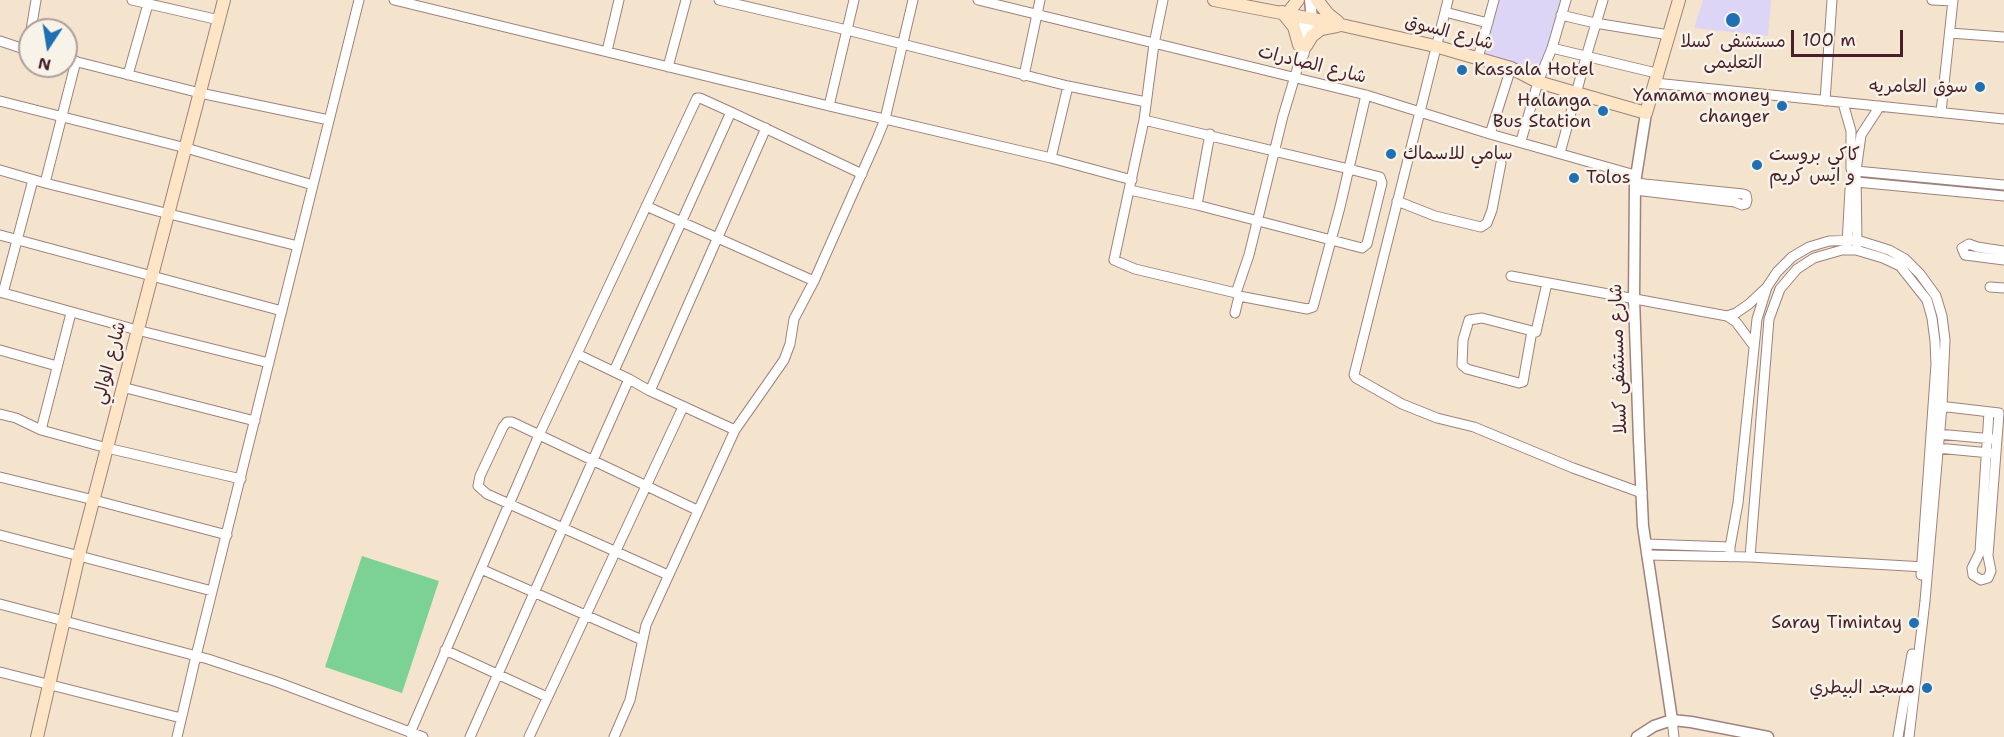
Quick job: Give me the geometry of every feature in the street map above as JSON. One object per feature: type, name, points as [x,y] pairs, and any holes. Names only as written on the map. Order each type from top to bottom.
[{"type":"main road","name":"شارع الوالي","points":[[37,737],[79,555],[224,0]]},
{"type":"main road","points":[[1298,0],[1284,13],[1303,45],[1322,29],[1333,25],[1344,26]]},
{"type":"main road","points":[[1317,0],[1328,14],[1344,26]]},
{"type":"main road","name":"شارع مستشفى كسلا","points":[[1646,113],[1679,0]]},
{"type":"main road","name":"شارع السوق","points":[[1222,1],[1435,46],[1511,68],[1538,82],[1646,113]]},
{"type":"street","points":[[33,18],[36,0]]},
{"type":"street","points":[[132,0],[219,20]]},
{"type":"street","points":[[177,737],[359,0]]},
{"type":"street","points":[[394,0],[1051,158],[1197,205],[1362,248],[1366,246],[1382,183],[1380,177],[1210,134],[1144,120]]},
{"type":"street","points":[[607,51],[619,0]]},
{"type":"street","points":[[668,67],[686,0]]},
{"type":"street","points":[[719,0],[847,30],[1024,76],[1146,102]]},
{"type":"street","points":[[829,106],[854,0]]},
{"type":"street","points":[[614,737],[630,700],[646,625],[735,430],[784,360],[790,344],[794,320],[814,281],[885,119],[913,0]]},
{"type":"street","name":"شارع الصادرات","points":[[978,0],[1366,95],[1490,134],[1560,153],[1635,182]]},
{"type":"street","points":[[1024,76],[1040,0]]},
{"type":"street","points":[[1163,0],[1154,44],[1144,120],[1114,260],[1135,268],[1237,294],[1307,309],[1313,307],[1332,240],[1366,95]]},
{"type":"street","points":[[1235,313],[1237,294],[1299,63],[1308,18],[1308,0]]},
{"type":"street","points":[[1448,0],[1354,371],[1356,378],[1402,404],[1437,418],[1474,427],[1573,468],[1642,493]]},
{"type":"street","points":[[1478,58],[1494,0]]},
{"type":"street","points":[[1521,141],[1566,0]]},
{"type":"street","points":[[1560,153],[1603,0]]},
{"type":"street","points":[[1825,101],[1832,0]]},
{"type":"street","points":[[1932,0],[1953,1],[1941,112]]},
{"type":"street","points":[[128,75],[148,4]]},
{"type":"street","points":[[1444,12],[1488,22]]},
{"type":"street","points":[[1561,15],[1669,35]]},
{"type":"street","points":[[1950,33],[2004,37]]},
{"type":"street","points":[[0,41],[18,46]]},
{"type":"street","points":[[1552,48],[1655,78],[1825,101],[2004,119]]},
{"type":"street","points":[[78,62],[200,93],[329,120]]},
{"type":"street","points":[[1490,134],[1511,68]]},
{"type":"street","points":[[45,183],[72,78]]},
{"type":"street","points":[[1051,158],[1068,86]]},
{"type":"street","points":[[411,733],[539,435],[697,98],[862,174]]},
{"type":"street","points":[[0,101],[186,148],[313,185]]},
{"type":"street","points":[[1843,103],[1852,136],[1852,245]]},
{"type":"street","points":[[1852,245],[1856,171],[1861,135],[1880,106]]},
{"type":"street","points":[[614,371],[731,112]]},
{"type":"street","name":"شارع مستشفى كسلا","points":[[1646,113],[1635,182],[1634,299],[1642,493],[1647,550],[1672,720]]},
{"type":"street","points":[[650,391],[766,128]]},
{"type":"street","points":[[1197,205],[1210,134]]},
{"type":"street","points":[[1397,201],[1435,216],[1481,227],[1487,224],[1492,210],[1501,163]]},
{"type":"street","points":[[0,170],[298,246]]},
{"type":"street","points":[[1856,171],[2004,185]]},
{"type":"street","points":[[33,180],[2,293],[71,313],[269,363]]},
{"type":"street","points":[[1635,182],[1743,194],[1747,200],[1746,204],[1742,205],[1635,182]]},
{"type":"street","points":[[1856,182],[2004,196]]},
{"type":"street","points":[[646,206],[814,281]]},
{"type":"street","points":[[0,235],[282,311]]},
{"type":"street","points":[[1730,552],[1738,503],[1754,346],[1760,305],[1767,287],[1777,272],[1792,257],[1809,247],[1829,241],[1889,250],[1905,259],[1920,274],[1936,296],[1942,316],[1945,340],[1940,374],[1909,737]]},
{"type":"street","points":[[2004,251],[1969,244],[1962,250],[1968,255],[2004,261]]},
{"type":"street","points":[[1750,557],[1756,506],[1769,319],[1780,290],[1797,269],[1815,258],[1852,245]]},
{"type":"street","points":[[1511,276],[1727,316],[1749,304],[1767,287]]},
{"type":"street","points":[[1536,332],[1547,283]]},
{"type":"street","points":[[1990,287],[2004,288]]},
{"type":"street","points":[[41,430],[71,313]]},
{"type":"street","points":[[1727,316],[1740,327],[1754,346]]},
{"type":"street","points":[[1482,318],[1536,332],[1532,331],[1523,382],[1519,383],[1467,369],[1462,365],[1463,340],[1468,320],[1482,318]]},
{"type":"street","points":[[0,350],[57,366]]},
{"type":"street","points":[[577,354],[683,407],[735,430]]},
{"type":"street","points":[[470,737],[629,379]]},
{"type":"street","points":[[122,387],[255,421]]},
{"type":"street","points":[[1938,405],[1994,412],[1980,552],[1972,568],[1973,575],[1981,580],[1988,578],[1992,571],[1988,556],[1990,453]]},
{"type":"street","points":[[1932,474],[1937,448],[1938,405]]},
{"type":"street","points":[[529,737],[683,407]]},
{"type":"street","points":[[0,414],[16,418],[41,430],[107,448],[241,478]]},
{"type":"street","points":[[668,575],[481,490],[477,482],[507,422],[519,425],[697,510]]},
{"type":"street","points":[[1938,434],[1992,439]]},
{"type":"street","points":[[1937,448],[1990,453]]},
{"type":"street","points":[[0,477],[226,535]]},
{"type":"street","points":[[1738,503],[1756,506]]},
{"type":"street","points":[[0,535],[212,591]]},
{"type":"street","points":[[1647,550],[1730,552],[1750,557],[1924,567]]},
{"type":"street","points":[[1898,737],[1917,625],[1924,567]]},
{"type":"street","points":[[481,569],[642,639]]},
{"type":"street","points":[[0,604],[196,656],[277,682],[423,737]]},
{"type":"street","points":[[445,650],[547,697]]},
{"type":"street","points":[[0,672],[181,718]]},
{"type":"street","points":[[1637,737],[1654,726],[1672,720],[1764,737]]},
{"type":"street","points":[[1672,720],[1674,737]]},
{"type":"shaded area","points":[[1497,0],[1563,0],[1543,71],[1482,54]]},
{"type":"shaded area","name":"مستشفى كسلا التعليمى","points":[[1703,0],[1771,0],[1768,36],[1694,28]]},
{"type":"green space","points":[[362,556],[439,581],[402,693],[325,667]]},
{"type":"place","name":"مستشفى كسلا التعليمى","points":[[1733,20]]},
{"type":"place","name":"Kassala Hotel","points":[[1462,70]]},
{"type":"place","name":"سوق العامريه","points":[[1980,87]]},
{"type":"place","name":"Yamama money changer","points":[[1782,106]]},
{"type":"place","name":"Halanga Bus Station","points":[[1603,111]]},
{"type":"place","name":"سامي للاسماك","points":[[1391,154]]},
{"type":"place","name":"كاكي بروست و ايس كريم","points":[[1757,165]]},
{"type":"place","name":"Tolos","points":[[1574,178]]},
{"type":"place","name":"Saray Timintay","points":[[1914,623]]},
{"type":"place","name":"مسجد البيطري","points":[[1927,688]]}]
